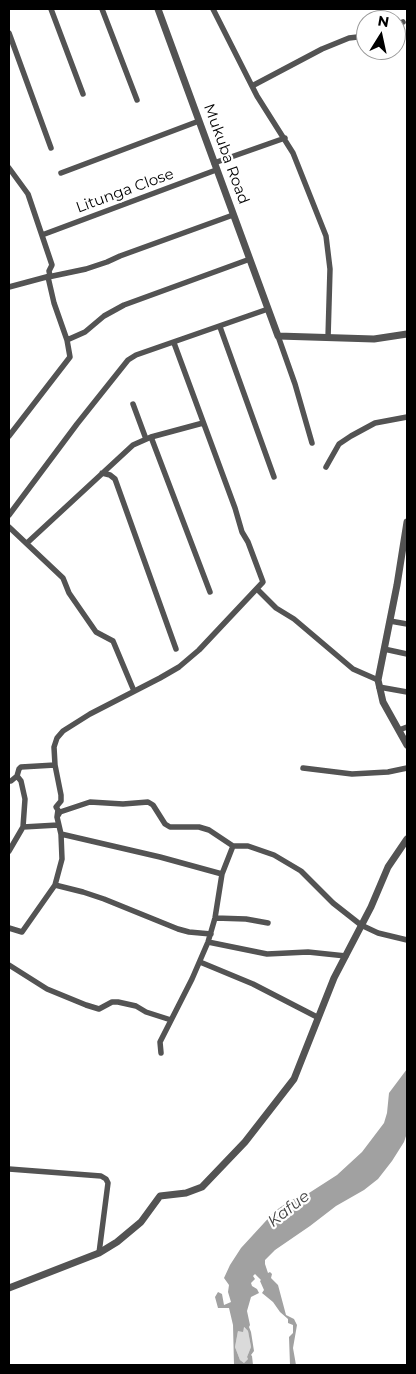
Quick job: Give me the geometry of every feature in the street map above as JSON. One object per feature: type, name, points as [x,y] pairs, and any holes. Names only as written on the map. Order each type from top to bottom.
[{"type":"street","points":[[50,9],[83,94]]},
{"type":"street","points":[[102,9],[137,100]]},
{"type":"street","name":"Mukuba Road","points":[[158,9],[278,336]]},
{"type":"street","points":[[212,9],[252,86],[299,166],[326,236],[330,269],[328,338]]},
{"type":"street","points":[[9,33],[51,148]]},
{"type":"street","points":[[252,86],[322,49],[349,38],[356,37]]},
{"type":"street","points":[[61,173],[199,121]]},
{"type":"street","points":[[214,163],[284,138]]},
{"type":"street","points":[[9,168],[28,194],[52,265],[49,276],[54,303],[68,340],[70,357],[9,436]]},
{"type":"street","name":"Litunga Close","points":[[42,235],[216,170]]},
{"type":"street","points":[[9,287],[49,276],[86,269],[233,215]]},
{"type":"street","points":[[68,340],[85,332],[104,316],[124,305],[250,259]]},
{"type":"street","points":[[9,515],[128,360],[136,355],[268,309]]},
{"type":"street","points":[[220,327],[274,477]]},
{"type":"street","points":[[312,444],[295,384],[278,336],[374,339],[407,334]]},
{"type":"street","points":[[9,928],[22,932],[55,885],[62,859],[61,834],[56,807],[61,801],[61,795],[55,765],[55,742],[63,731],[90,714],[179,667],[236,613],[263,582],[248,542],[242,532],[235,508],[174,343]]},
{"type":"street","points":[[133,404],[149,438],[210,592]]},
{"type":"street","points":[[326,467],[339,444],[351,436],[375,423],[407,417]]},
{"type":"street","points":[[27,543],[132,445],[149,438],[203,423]]},
{"type":"street","points":[[102,473],[110,475],[115,479],[176,649]]},
{"type":"street","points":[[407,522],[378,683],[383,702],[407,745]]},
{"type":"street","points":[[9,527],[63,578],[69,594],[99,635],[113,641],[134,691]]},
{"type":"street","points":[[399,570],[407,572]]},
{"type":"street","points":[[257,588],[276,608],[294,619],[348,664],[378,683],[407,692]]},
{"type":"street","points":[[390,621],[407,624]]},
{"type":"street","points":[[384,649],[407,654]]},
{"type":"street","points":[[399,730],[407,728]]},
{"type":"street","points":[[9,781],[17,776],[19,769],[22,767],[55,765]]},
{"type":"street","points":[[303,768],[352,774],[388,772],[407,768]]},
{"type":"street","points":[[9,851],[23,827],[25,799],[21,781],[17,776]]},
{"type":"street","points":[[57,817],[64,810],[90,802],[123,804],[148,802],[153,805],[165,824],[170,827],[199,827],[209,830],[233,846],[248,846],[259,849],[301,871],[333,903],[361,925],[378,933],[407,940]]},
{"type":"street","points":[[23,827],[58,825]]},
{"type":"street","points":[[61,834],[160,857],[222,874]]},
{"type":"street","points":[[9,1288],[99,1253],[129,1234],[141,1222],[160,1196],[186,1193],[202,1187],[245,1142],[294,1079],[334,978],[371,907],[388,867],[407,839]]},
{"type":"street","points":[[161,1053],[160,1042],[200,962],[211,934],[222,874],[233,846]]},
{"type":"street","points":[[55,885],[104,899],[178,929],[211,934]]},
{"type":"street","points":[[215,918],[246,919],[268,923]]},
{"type":"street","points":[[208,942],[268,954],[308,952],[346,956]]},
{"type":"street","points":[[200,962],[253,984],[317,1017]]},
{"type":"street","points":[[9,965],[47,989],[86,1005],[99,1009],[112,1002],[118,1002],[136,1006],[146,1012],[171,1020]]},
{"type":"street","points":[[9,1169],[101,1176],[106,1179],[108,1183],[99,1253]]},
{"type":"shaded area","points":[[243,1327],[248,1331],[251,1347],[248,1359],[244,1363],[240,1360],[235,1347],[238,1331]]},
{"type":"water","name":"Kafue","points":[[407,1069],[407,1133],[404,1142],[392,1161],[378,1179],[364,1190],[336,1206],[275,1250],[265,1260],[268,1273],[272,1274],[271,1278],[278,1285],[286,1315],[294,1319],[297,1325],[293,1348],[296,1365],[290,1365],[289,1337],[293,1333],[293,1325],[288,1323],[288,1319],[262,1293],[264,1290],[261,1280],[255,1274],[253,1276],[255,1279],[251,1283],[259,1293],[251,1297],[247,1311],[254,1351],[251,1355],[253,1365],[234,1365],[233,1325],[229,1308],[218,1308],[215,1297],[218,1292],[222,1294],[224,1305],[231,1302],[228,1292],[229,1285],[224,1278],[230,1265],[241,1248],[275,1211],[291,1200],[309,1193],[337,1175],[362,1152],[384,1123],[389,1093]],"holes":[[[244,1327],[248,1331],[251,1347],[248,1359],[244,1363],[240,1360],[235,1347],[238,1331],[243,1332]]]}]
